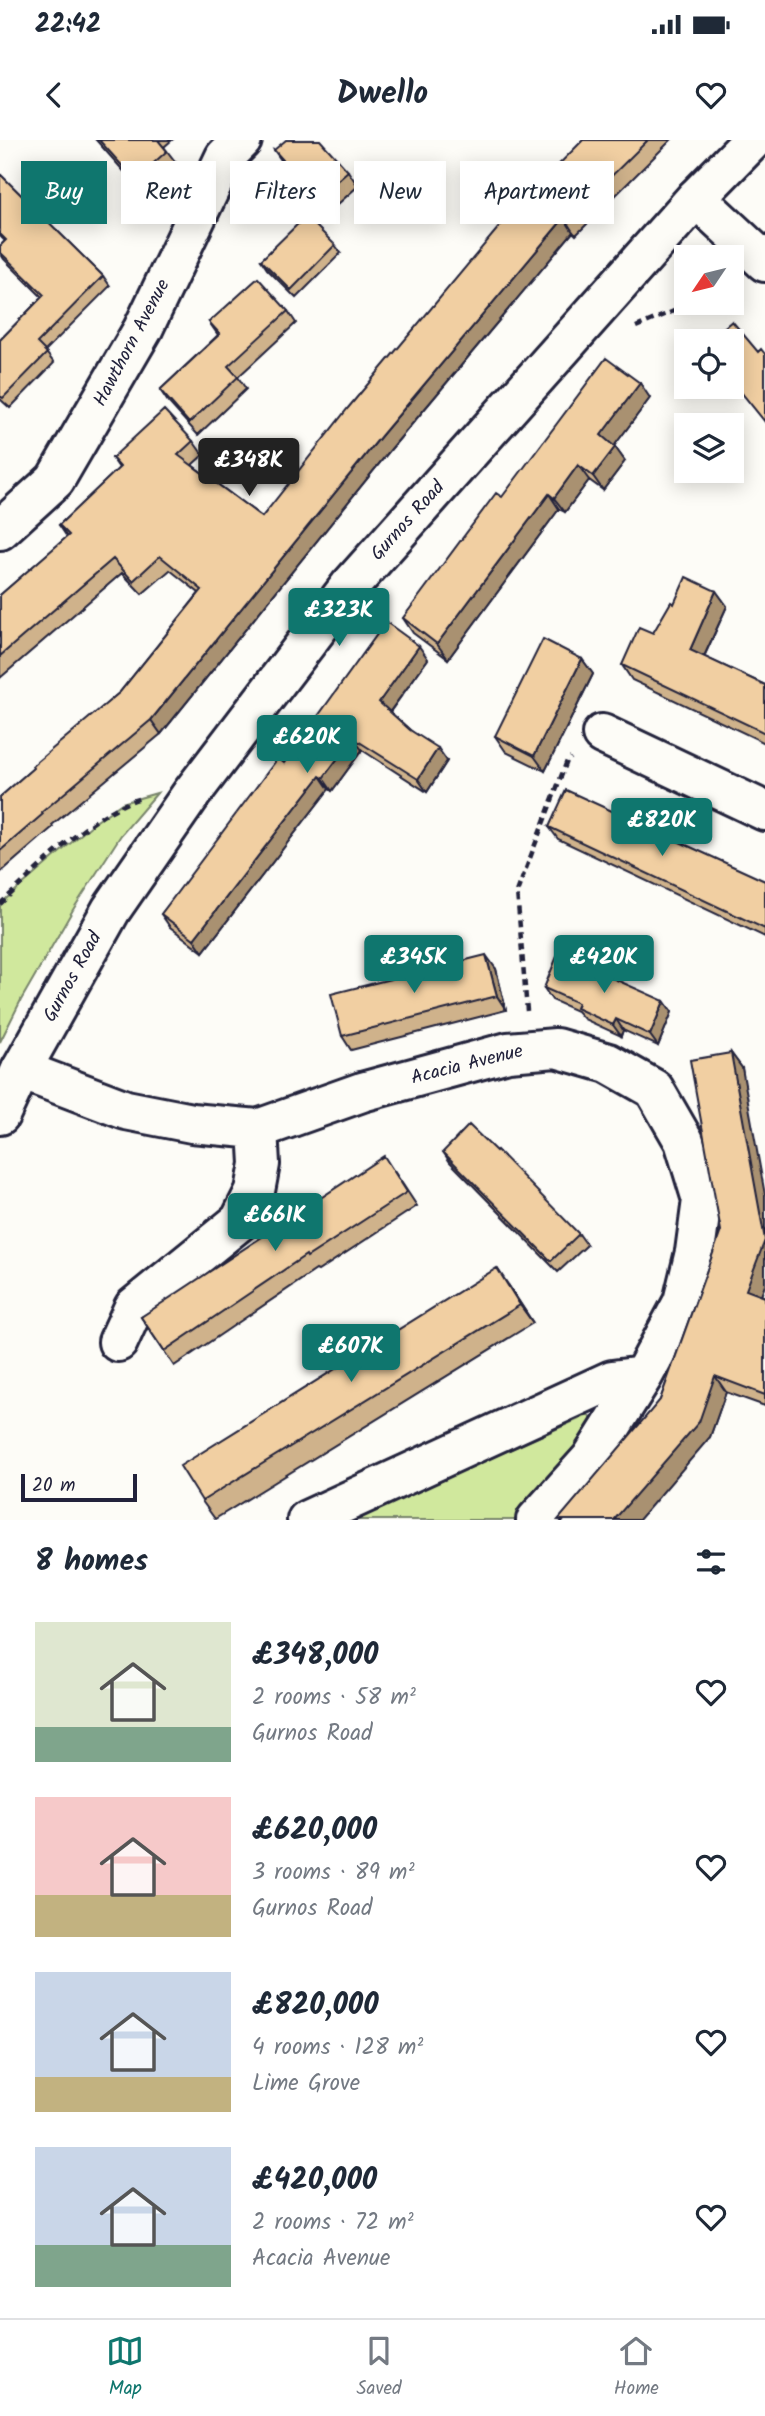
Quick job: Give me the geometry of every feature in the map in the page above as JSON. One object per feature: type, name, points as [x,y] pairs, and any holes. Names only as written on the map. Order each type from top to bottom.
[{"type":"street","name":"Hawthorn Avenue","points":[[0,530],[55,480],[143,330],[225,157],[242,140]]},
{"type":"street","name":"Gurnos Road","points":[[0,1115],[21,1070],[111,910],[192,793],[349,587],[696,198],[753,140]]},
{"type":"street","points":[[696,198],[765,262]]},
{"type":"street","points":[[602,734],[765,811]]},
{"type":"street","name":"Acacia Avenue","points":[[21,1070],[126,1110],[191,1123],[258,1129],[362,1092],[508,1052],[556,1048],[608,1063],[653,1089],[684,1141],[702,1200],[695,1252],[682,1302],[643,1376],[591,1459],[536,1520]]},
{"type":"street","points":[[118,1342],[134,1307],[240,1221],[255,1191],[260,1164],[258,1129]]},
{"type":"street","points":[[307,1520],[612,1380],[643,1376]]},
{"type":"path","points":[[530,1050],[517,892],[567,761],[602,734]]},
{"type":"path","points":[[0,904],[52,857],[122,803],[157,793],[192,793]]},
{"type":"green space","points":[[157,793],[121,835],[74,908],[0,1042],[0,904],[94,823],[122,803]]},
{"type":"green space","points":[[588,1415],[593,1428],[531,1505],[515,1520],[351,1520]]},
{"type":"building","points":[[99,140],[158,140],[167,151],[156,161],[121,161],[121,164]]},
{"type":"building","points":[[286,140],[320,140],[339,161],[284,161],[274,150]]},
{"type":"building","points":[[583,140],[648,140],[614,174],[614,161],[562,161]]},
{"type":"building","points":[[340,162],[348,171],[340,178]]},
{"type":"building","points":[[0,174],[21,195],[21,224],[50,224],[103,276],[37,343],[47,353],[3,398],[0,396],[0,340],[44,295],[0,252],[0,246],[6,240],[0,234]]},
{"type":"building","points":[[298,224],[314,224],[335,245],[291,290],[261,260]]},
{"type":"building","points":[[501,224],[559,224],[381,436],[151,720],[0,851],[0,797],[33,768],[32,766],[120,692],[202,590],[160,556],[133,581],[113,559],[0,656],[0,595],[69,535],[59,525],[120,467],[112,458],[164,410],[193,441],[178,455],[262,517],[348,408]]},
{"type":"building","points":[[258,278],[288,311],[228,366],[238,377],[189,423],[160,390],[220,334],[209,322]]},
{"type":"building","points":[[732,321],[739,329],[722,329]]},
{"type":"building","points":[[744,335],[758,352],[761,349],[765,354],[765,422],[744,396]]},
{"type":"building","points":[[606,358],[640,383],[601,435],[615,447],[593,476],[578,465],[554,498],[549,494],[437,644],[403,618],[496,493],[502,497]]},
{"type":"building","points":[[686,577],[716,591],[690,650],[765,685],[765,733],[622,665],[639,627],[653,633],[671,602],[674,604]]},
{"type":"building","points":[[386,622],[419,646],[379,702],[410,730],[438,748],[418,779],[353,738],[323,778],[320,776],[194,939],[161,914],[278,758],[284,763]]},
{"type":"building","points":[[543,639],[582,659],[534,756],[495,736]]},
{"type":"building","points":[[566,790],[765,881],[765,929],[549,827]]},
{"type":"building","points":[[558,954],[664,1001],[650,1035],[616,1019],[613,1025],[576,1008],[578,1003],[544,988]]},
{"type":"building","points":[[486,955],[497,996],[342,1036],[331,994]]},
{"type":"building","points":[[731,1053],[765,1240],[746,1290],[765,1297],[765,1395],[715,1376],[699,1422],[614,1520],[558,1520],[660,1400],[721,1231],[690,1060]]},
{"type":"building","points":[[469,1125],[579,1234],[551,1261],[443,1152]]},
{"type":"building","points":[[384,1156],[407,1192],[307,1257],[306,1255],[164,1351],[141,1317]]},
{"type":"building","points":[[497,1268],[520,1305],[202,1501],[180,1466]]}]
